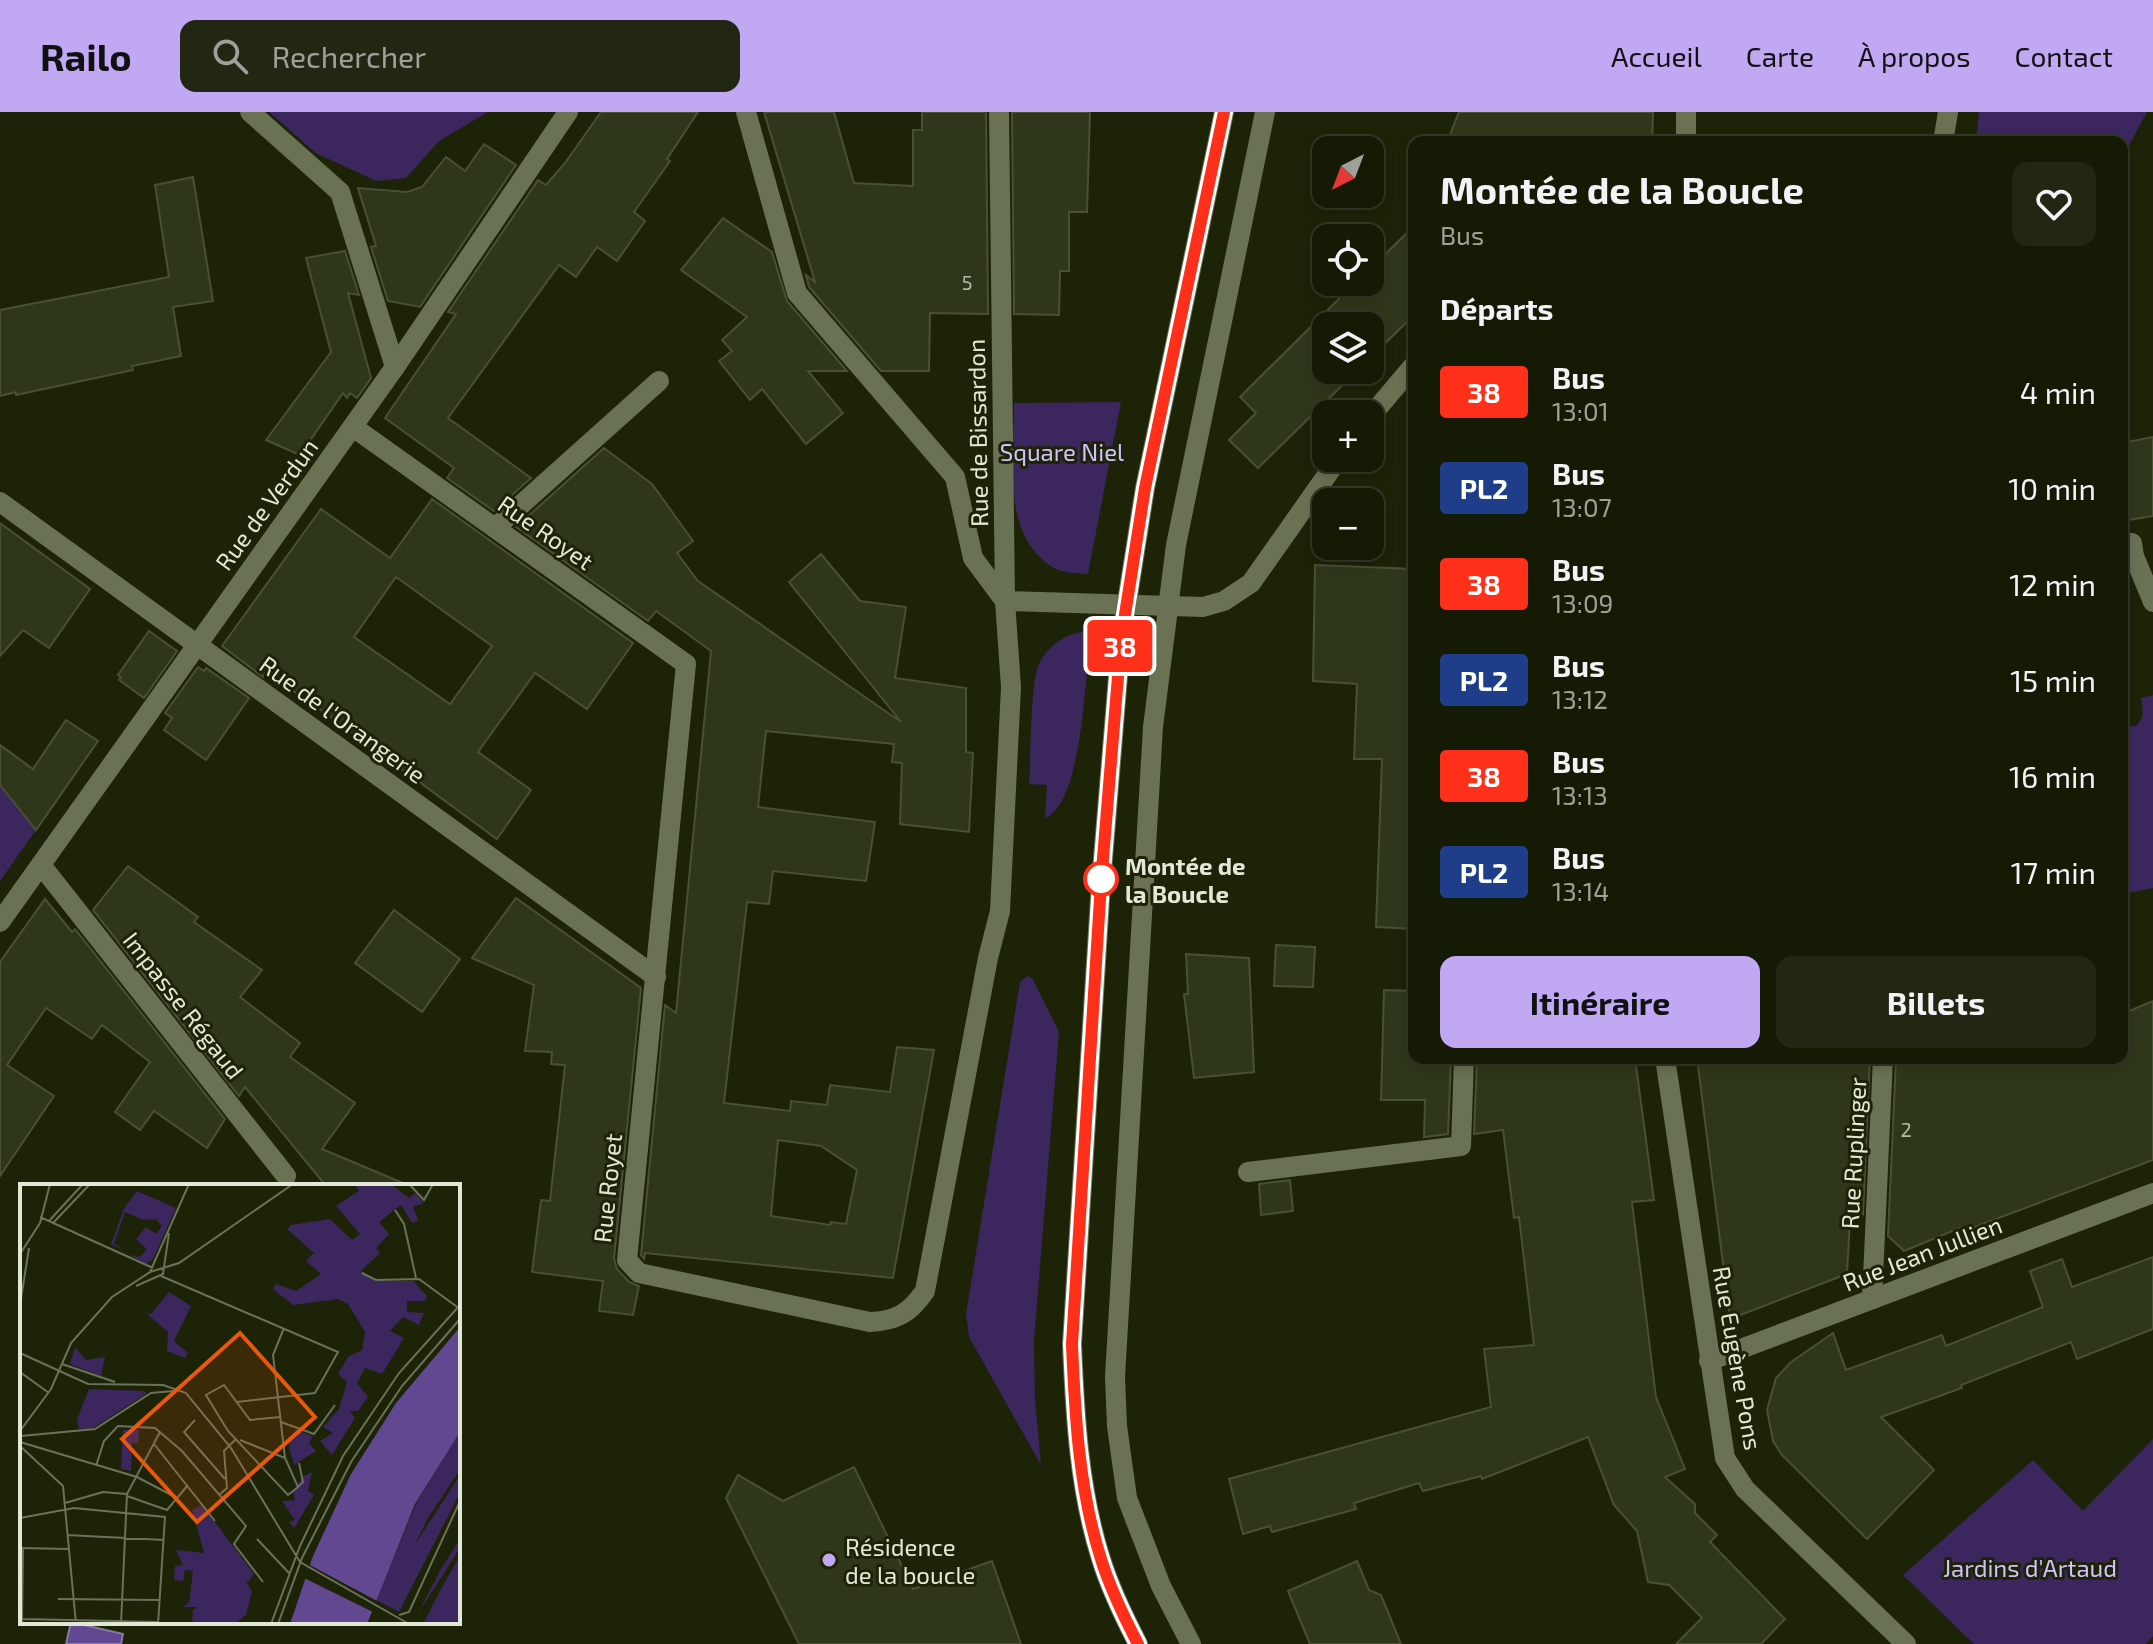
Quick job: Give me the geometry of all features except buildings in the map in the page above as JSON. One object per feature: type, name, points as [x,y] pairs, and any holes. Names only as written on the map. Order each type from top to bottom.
[{"type":"street","points":[[250,112],[340,192],[395,367]]},
{"type":"street","name":"Rue de Verdun","points":[[0,922],[353,427],[568,112]]},
{"type":"street","points":[[746,112],[797,293],[955,477],[973,558],[1005,601],[1203,607],[1224,601],[1251,583],[1329,472]]},
{"type":"street","name":"Rue de Bissardon","points":[[999,112],[1005,601],[1011,687],[1008,752]]},
{"type":"street","points":[[1138,1644],[1101,1559],[1091,1518],[1075,1416],[1072,1344],[1101,883],[1121,640],[1145,488],[1224,112]]},
{"type":"street","points":[[1191,1644],[1161,1586],[1127,1498],[1117,1426],[1115,1377],[1153,727],[1176,545],[1265,112]]},
{"type":"street","points":[[1686,112],[1686,136]]},
{"type":"street","points":[[1944,136],[1948,112]]},
{"type":"street","points":[[1384,400],[1408,372]]},
{"type":"street","points":[[495,528],[659,381]]},
{"type":"street","name":"Rue Royet","points":[[353,427],[686,664],[626,1251],[632,1268],[639,1273],[870,1322],[888,1321],[904,1315],[916,1305],[925,1291],[988,958],[1000,911],[1008,752]]},
{"type":"street","name":"Rue de l'Orangerie","points":[[0,502],[656,977]]},
{"type":"street","points":[[2128,544],[2153,539]]},
{"type":"street","points":[[2128,546],[2153,602]]},
{"type":"street","name":"Impasse Régaud","points":[[41,865],[286,1176]]},
{"type":"street","points":[[1248,1172],[1461,1146],[1464,1064]]},
{"type":"street","name":"Rue Eugène Pons","points":[[1666,1064],[1725,1458],[1745,1489],[1906,1644]]},
{"type":"street","name":"Rue Ruplinger","points":[[1872,1299],[1883,1064]]},
{"type":"street","name":"Rue Jean Jullien","points":[[1709,1361],[2153,1193]]},
{"type":"green space","points":[[269,112],[488,112],[439,141],[406,178],[376,181],[316,153]]},
{"type":"green space","points":[[1979,112],[2147,112],[2128,147],[2128,136],[1977,136]]},
{"type":"green space","name":"Square Niel","points":[[1121,402],[1088,574],[1056,569],[1035,552],[1017,514],[1012,469],[1014,403]]},
{"type":"green space","points":[[1090,631],[1075,763],[1058,808],[1045,818],[1047,785],[1029,784],[1036,673],[1043,657],[1060,640]]},
{"type":"green space","points":[[2153,695],[2153,888],[2128,893],[2128,726],[2139,723],[2143,709],[2141,698]]},
{"type":"green space","points":[[0,785],[36,830],[0,881]]},
{"type":"green space","points":[[1028,976],[1032,978],[1059,1032],[1034,1340],[1041,1465],[969,1337],[966,1314],[1020,982]]},
{"type":"green space","name":"Jardins d'Artaud","points":[[2153,1439],[2153,1636],[2146,1644],[1974,1644],[1903,1575],[2033,1460],[2083,1511]]},
{"type":"shaded area","points":[[71,1624],[123,1634],[121,1644],[66,1644]]},
{"type":"bus line","name":"38","points":[[1138,1644],[1101,1559],[1091,1518],[1075,1416],[1072,1344],[1101,883],[1121,640],[1145,488],[1224,112]]},
{"type":"place","name":"Montée de la Boucle","points":[[1101,879]]},
{"type":"place","name":"Résidence de la boucle","points":[[829,1560]]}]
